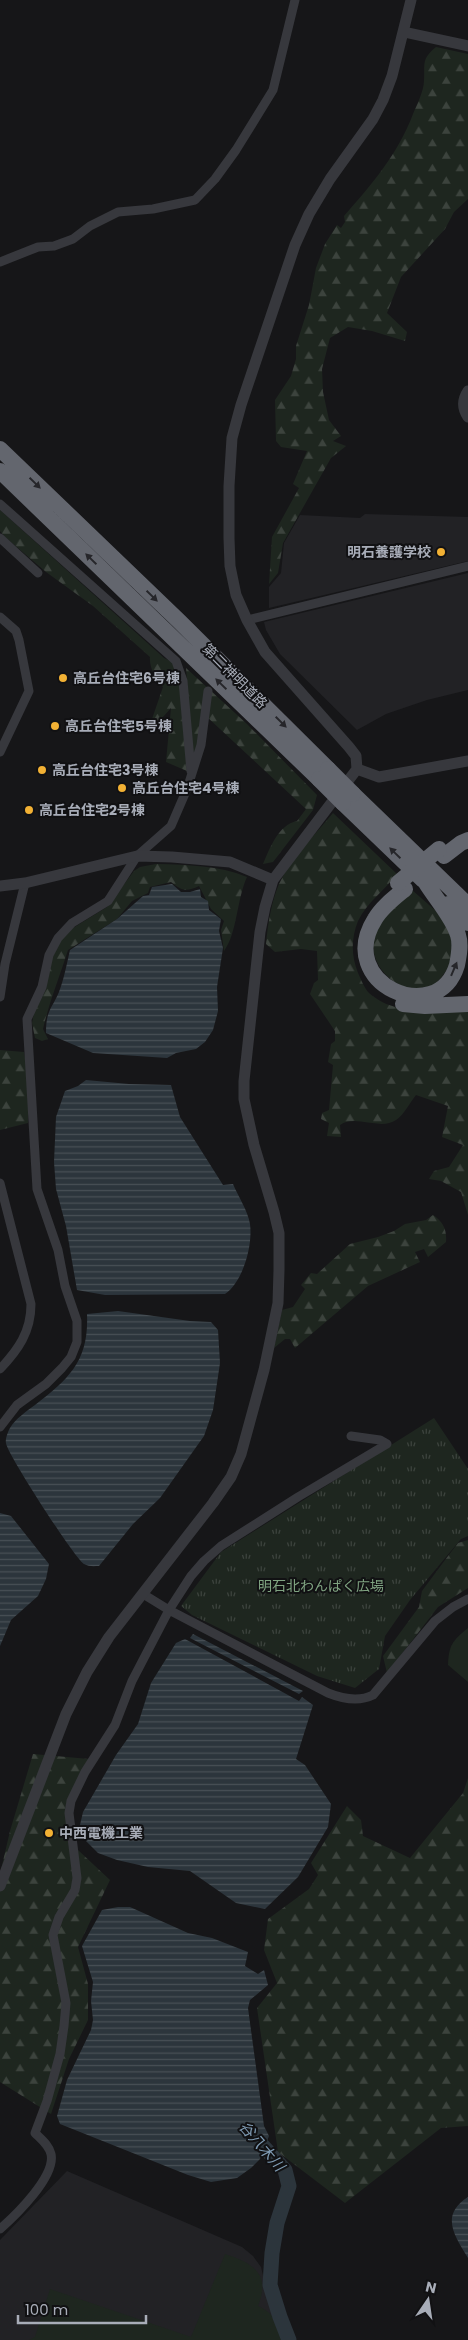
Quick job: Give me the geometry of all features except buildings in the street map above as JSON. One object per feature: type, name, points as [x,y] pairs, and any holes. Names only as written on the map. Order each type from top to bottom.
[{"type":"highway","name":"第二神明道路","points":[[0,449],[179,621],[323,774]]},
{"type":"highway","name":"第二神明道路","points":[[0,471],[348,798],[426,883],[468,923]]},
{"type":"highway","name":"第二神明道路","points":[[348,798],[386,825],[468,905]]},
{"type":"highway","points":[[386,825],[420,848],[468,888]]},
{"type":"highway","points":[[463,837],[460,843],[442,852],[366,916],[360,931],[358,956],[368,981],[378,992],[402,1003],[425,1006],[468,1004]]},
{"type":"highway","points":[[401,886],[374,920],[367,939],[367,960],[377,980],[387,988],[397,994],[417,996],[432,993],[446,983],[455,972],[460,954],[459,936],[452,920],[439,905],[426,883]]},
{"type":"street","points":[[0,262],[38,247],[54,246],[74,239],[90,226],[118,212],[153,209],[195,200],[236,150],[273,90],[295,0]]},
{"type":"street","points":[[0,1886],[70,1706],[87,1672],[109,1637],[213,1503],[230,1477],[241,1454],[264,1370],[278,1303],[279,1233],[244,1099],[246,1054],[260,932],[265,907],[274,880],[357,770],[356,756],[266,652],[247,620],[236,595],[230,566],[229,486],[232,438],[295,245],[309,214],[330,179],[373,119],[383,100],[404,32],[411,0]]},
{"type":"street","points":[[404,32],[468,46]]},
{"type":"street","points":[[468,391],[464,396],[463,405],[468,417]]},
{"type":"street","points":[[0,504],[176,661],[183,681],[191,774]]},
{"type":"street","points":[[2,543],[38,574]]},
{"type":"street","points":[[247,620],[468,566]]},
{"type":"street","points":[[0,617],[16,631],[20,640],[29,691],[0,752]]},
{"type":"street","points":[[0,1427],[16,1406],[46,1384],[62,1368],[71,1356],[76,1342],[77,1321],[65,1286],[58,1250],[37,1189],[27,1019],[42,987],[49,955],[58,938],[72,923],[108,901],[137,856],[171,826],[201,745],[208,691]]},
{"type":"street","points":[[357,770],[379,777],[468,761]]},
{"type":"street","points":[[0,886],[25,884],[137,856],[230,862],[274,880]]},
{"type":"street","points":[[0,997],[2,963],[25,884]]},
{"type":"street","points":[[0,1183],[31,1311],[26,1335],[17,1351],[0,1369]]},
{"type":"street","points":[[0,2229],[11,2220],[40,2185],[51,2162],[50,2150],[35,2133],[52,2082],[64,2026],[66,2004],[53,1935],[59,1917],[75,1890],[77,1878],[69,1813],[71,1801],[85,1772],[115,1725],[132,1682],[169,1610],[191,1576],[221,1546],[387,1444],[380,1440],[351,1436]]},
{"type":"street","points":[[143,1594],[169,1610],[328,1693],[356,1699],[373,1695],[392,1675],[435,1621],[453,1607],[468,1599]]},
{"type":"shaded area","points":[[365,514],[468,517],[468,561],[269,608],[269,587],[281,573],[284,543],[300,515],[360,518]]},
{"type":"shaded area","points":[[468,573],[468,690],[427,700],[386,714],[357,730],[280,654],[266,630],[264,622]]},
{"type":"shaded area","points":[[67,2171],[242,2247],[253,2256],[261,2267],[269,2301],[279,2319],[286,2340],[0,2340],[0,2240]]},
{"type":"green space","points":[[436,47],[468,54],[468,199],[454,212],[445,229],[401,277],[387,313],[407,332],[405,341],[372,331],[348,327],[330,338],[322,369],[323,392],[329,420],[341,436],[333,441],[346,446],[331,458],[283,543],[278,573],[269,584],[272,537],[299,488],[293,484],[307,451],[281,447],[276,441],[275,400],[291,376],[296,359],[296,346],[309,305],[316,268],[325,244],[337,225],[341,228],[345,222],[344,216],[374,180],[400,142],[422,93],[426,59]]},
{"type":"green space","points":[[0,510],[164,658],[172,662],[179,678],[187,771],[166,762],[171,708],[154,727],[147,724],[152,719],[163,687],[154,674],[150,657],[93,606],[46,572],[5,537],[0,531]]},
{"type":"green space","points":[[186,668],[247,724],[317,795],[313,810],[273,862],[263,864],[280,832],[290,823],[297,821],[306,809],[206,716],[193,759]]},
{"type":"green space","points":[[333,813],[397,874],[366,908],[356,927],[353,940],[353,954],[358,973],[366,989],[380,1001],[403,1009],[416,1011],[468,1010],[468,1215],[461,1192],[441,1181],[429,1179],[434,1171],[449,1167],[463,1145],[442,1137],[448,1106],[416,1095],[396,1120],[383,1124],[361,1121],[346,1122],[340,1125],[341,1137],[327,1136],[329,1123],[321,1119],[322,1113],[329,1110],[333,1065],[328,1062],[331,1044],[335,1041],[335,1031],[310,994],[314,983],[318,980],[317,951],[301,949],[275,952],[266,944],[270,914],[284,874]]},
{"type":"green space","points":[[156,864],[214,868],[247,877],[232,935],[224,951],[221,930],[224,921],[211,909],[199,886],[184,890],[171,882],[150,887],[148,893],[132,901],[117,919],[68,950],[43,1029],[48,1039],[42,1041],[35,1038],[32,1023],[34,1013],[44,993],[50,962],[65,933],[107,907],[134,871],[140,867]]},
{"type":"green space","points":[[412,890],[436,911],[453,935],[452,959],[448,968],[432,985],[418,989],[404,987],[391,979],[380,968],[374,953],[374,937],[381,919],[391,907]]},
{"type":"green space","points":[[0,1050],[24,1052],[28,1076],[28,1123],[0,1130]]},
{"type":"green space","points":[[433,1215],[444,1226],[446,1242],[428,1257],[424,1249],[415,1252],[420,1262],[368,1286],[295,1348],[290,1339],[285,1339],[274,1348],[282,1310],[293,1307],[305,1289],[301,1285],[311,1273],[317,1274],[350,1244],[378,1237],[394,1231],[405,1224],[426,1220]]},
{"type":"green space","name":"明石北わんぱく広場","points":[[434,1418],[468,1469],[468,1536],[461,1539],[410,1600],[385,1636],[379,1669],[355,1688],[317,1676],[192,1615],[181,1606],[221,1552]]},
{"type":"green space","points":[[468,1540],[468,1588],[438,1607],[387,1673],[383,1656],[419,1607],[422,1591],[458,1543]]},
{"type":"green space","points":[[468,1628],[468,1682],[448,1665],[452,1644]]},
{"type":"green space","points":[[33,1754],[89,1759],[68,1813],[78,1850],[110,1880],[78,1947],[88,1984],[88,2020],[69,2059],[51,2114],[0,2082],[0,1874],[10,1831]]},
{"type":"green space","points":[[468,1778],[468,2126],[441,2128],[345,2203],[278,2152],[257,2008],[277,1983],[264,1950],[268,1919],[309,1889],[318,1875],[311,1863],[347,1806],[361,1820],[363,1836],[410,1858],[463,1793]]},
{"type":"green space","points":[[225,2254],[244,2261],[257,2271],[261,2278],[262,2286],[258,2306],[274,2318],[283,2337],[282,2340],[29,2340],[35,2337],[50,2289],[191,2337]]},
{"type":"water","points":[[172,884],[181,892],[200,889],[201,897],[208,901],[209,910],[221,919],[219,931],[223,948],[217,987],[218,1011],[213,1030],[205,1042],[196,1049],[176,1053],[167,1058],[93,1053],[46,1033],[49,1011],[61,987],[70,950],[117,919],[143,896],[149,895],[152,887]]},
{"type":"water","points":[[86,1080],[171,1085],[180,1117],[223,1185],[233,1184],[249,1219],[250,1242],[242,1272],[237,1281],[225,1294],[105,1295],[77,1290],[66,1226],[56,1189],[54,1162],[56,1117],[65,1091],[78,1086]]},
{"type":"water","points":[[118,1311],[211,1322],[218,1330],[220,1363],[213,1410],[204,1436],[160,1498],[133,1524],[99,1566],[90,1566],[84,1564],[78,1558],[55,1526],[9,1451],[6,1440],[9,1429],[15,1421],[58,1386],[75,1367],[85,1344],[87,1314]]},
{"type":"water","points":[[0,1513],[11,1516],[49,1564],[46,1579],[38,1596],[11,1620],[0,1646]]},
{"type":"water","points":[[193,1634],[303,1691],[299,1694],[190,1638]]},
{"type":"water","points":[[185,1639],[299,1701],[302,1697],[313,1705],[296,1759],[305,1765],[331,1804],[328,1827],[298,1877],[265,1909],[236,1903],[190,1871],[148,1867],[117,1860],[98,1853],[85,1840],[80,1825],[83,1812],[116,1755],[138,1724],[151,1683],[176,1643]]},
{"type":"water","points":[[130,1907],[188,1933],[212,1938],[248,1952],[245,1966],[258,1974],[264,1970],[268,1985],[250,2000],[248,2008],[264,2126],[269,2136],[260,2159],[237,2178],[211,2182],[188,2175],[60,2124],[57,2116],[67,2080],[91,2030],[93,2020],[91,2001],[93,1982],[82,1946],[102,1910]]},
{"type":"water","points":[[468,2197],[468,2258],[454,2233],[452,2218],[459,2204]]},
{"type":"waterway","name":"谷八木川","points":[[251,2133],[285,2170],[289,2186],[277,2223],[272,2253],[270,2285],[289,2340]]},
{"type":"place","name":"明石養護学校","points":[[441,552]]},
{"type":"place","name":"高丘台住宅6号棟","points":[[63,678]]},
{"type":"place","name":"高丘台住宅5号棟","points":[[55,726]]},
{"type":"place","name":"高丘台住宅3号棟","points":[[42,770]]},
{"type":"place","name":"高丘台住宅4号棟","points":[[122,788]]},
{"type":"place","name":"高丘台住宅2号棟","points":[[29,810]]},
{"type":"place","name":"中西電機工業","points":[[49,1833]]}]
